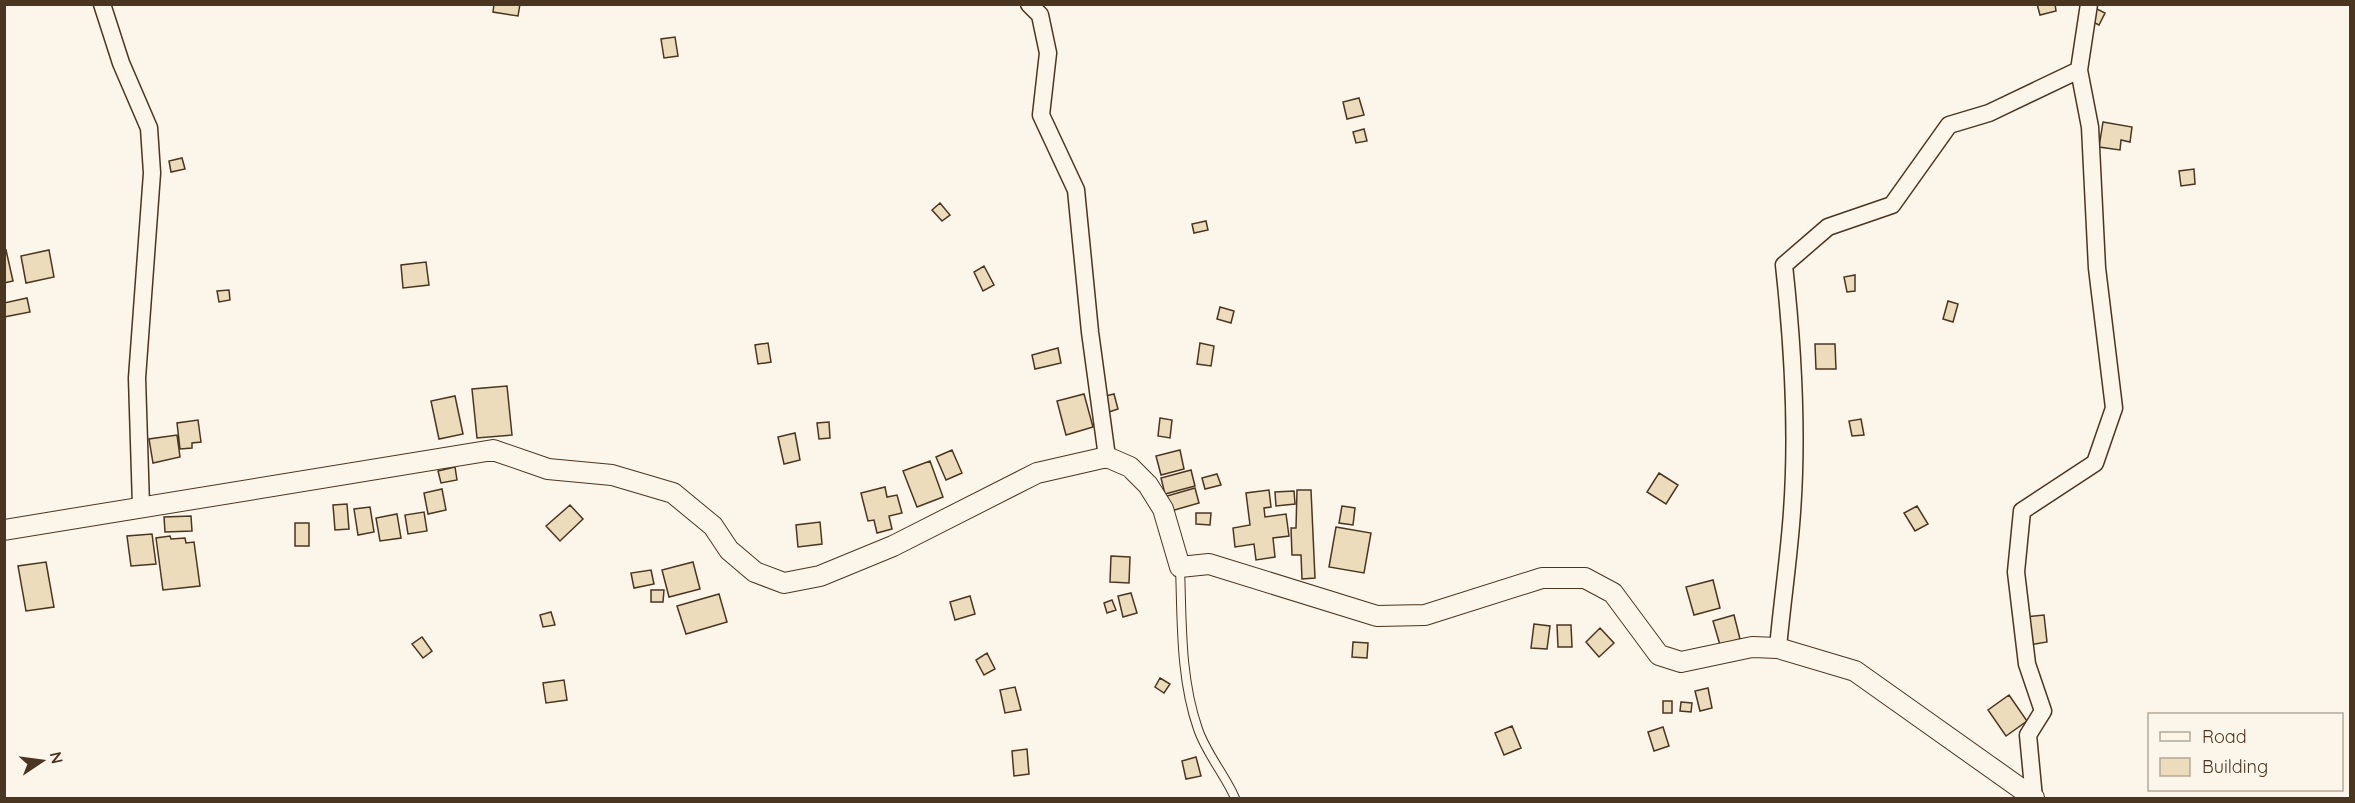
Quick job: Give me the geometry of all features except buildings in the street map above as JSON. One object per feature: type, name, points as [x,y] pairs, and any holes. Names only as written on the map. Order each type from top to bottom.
[{"type":"street","points":[[102,4],[121,63],[149,128],[152,173],[137,378],[141,506]]},
{"type":"street","points":[[1029,4],[1040,15],[1048,53],[1041,114],[1076,190],[1090,332],[1107,457]]},
{"type":"street","points":[[2034,798],[2028,735],[2043,711],[2027,664],[2016,572],[2022,511],[2095,463],[2114,408],[2097,268],[2090,127],[2079,70],[2089,4]]},
{"type":"street","points":[[1778,648],[1792,511],[1794,418],[1791,327],[1784,265],[1828,227],[1892,205],[1949,125],[1989,113],[2079,70]]},
{"type":"street","points":[[4,530],[493,450],[548,469],[612,475],[673,493],[713,526],[729,550],[756,572],[784,583],[820,576],[893,546],[1037,473],[1107,457],[1130,466],[1148,485],[1163,509],[1180,567],[1209,564],[1377,616],[1425,615],[1542,578],[1585,578],[1613,593],[1659,655],[1681,662],[1752,647],[1778,648],[1855,671],[2034,798]]},
{"type":"lane","points":[[1180,567],[1182,636],[1198,730],[1235,798]]}]
